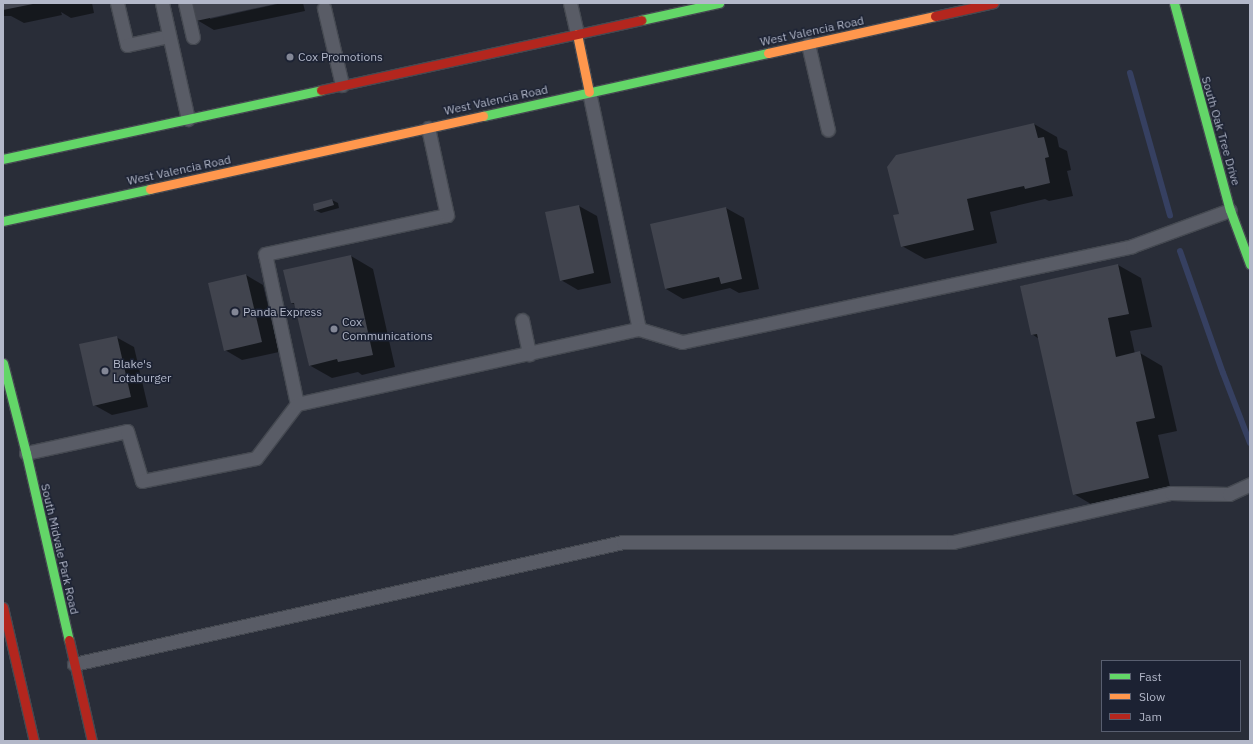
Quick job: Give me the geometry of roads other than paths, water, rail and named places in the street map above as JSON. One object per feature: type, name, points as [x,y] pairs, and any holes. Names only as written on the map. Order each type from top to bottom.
[{"type":"main road","points":[[3,159],[719,3]]},
{"type":"main road","name":"West Valencia Road","points":[[3,221],[994,3]]},
{"type":"main road","name":"South Oak Tree Drive","points":[[1174,3],[1230,210],[1250,264]]},
{"type":"main road","points":[[577,34],[589,92]]},
{"type":"main road","name":"South Midvale Park Road","points":[[3,363],[26,454],[92,741]]},
{"type":"main road","points":[[3,607],[34,741]]},
{"type":"lane","points":[[118,3],[127,46],[169,36]]},
{"type":"lane","points":[[162,3],[188,118]]},
{"type":"lane","points":[[185,3],[192,37]]},
{"type":"lane","points":[[570,3],[577,34]]},
{"type":"lane","points":[[324,8],[342,85]]},
{"type":"lane","points":[[808,44],[828,130]]},
{"type":"lane","points":[[589,92],[639,329]]},
{"type":"lane","points":[[297,404],[265,254],[447,215],[428,128]]},
{"type":"lane","points":[[26,454],[127,431],[142,481],[256,458],[297,404],[639,329],[682,342],[703,338],[1132,246],[1230,210]]},
{"type":"lane","points":[[522,320],[529,354]]},
{"type":"lane","points":[[74,664],[623,542],[953,542],[1171,494],[1229,494],[1250,484]]},
{"type":"waterway","points":[[1130,73],[1170,215]]},
{"type":"waterway","points":[[1180,251],[1223,373],[1250,443]]},
{"type":"place","name":"Cox Promotions","points":[[290,57]]},
{"type":"place","name":"Panda Express","points":[[235,312]]},
{"type":"place","name":"Cox Communications","points":[[334,329]]},
{"type":"place","name":"Blake's Lotaburger","points":[[105,371]]}]
